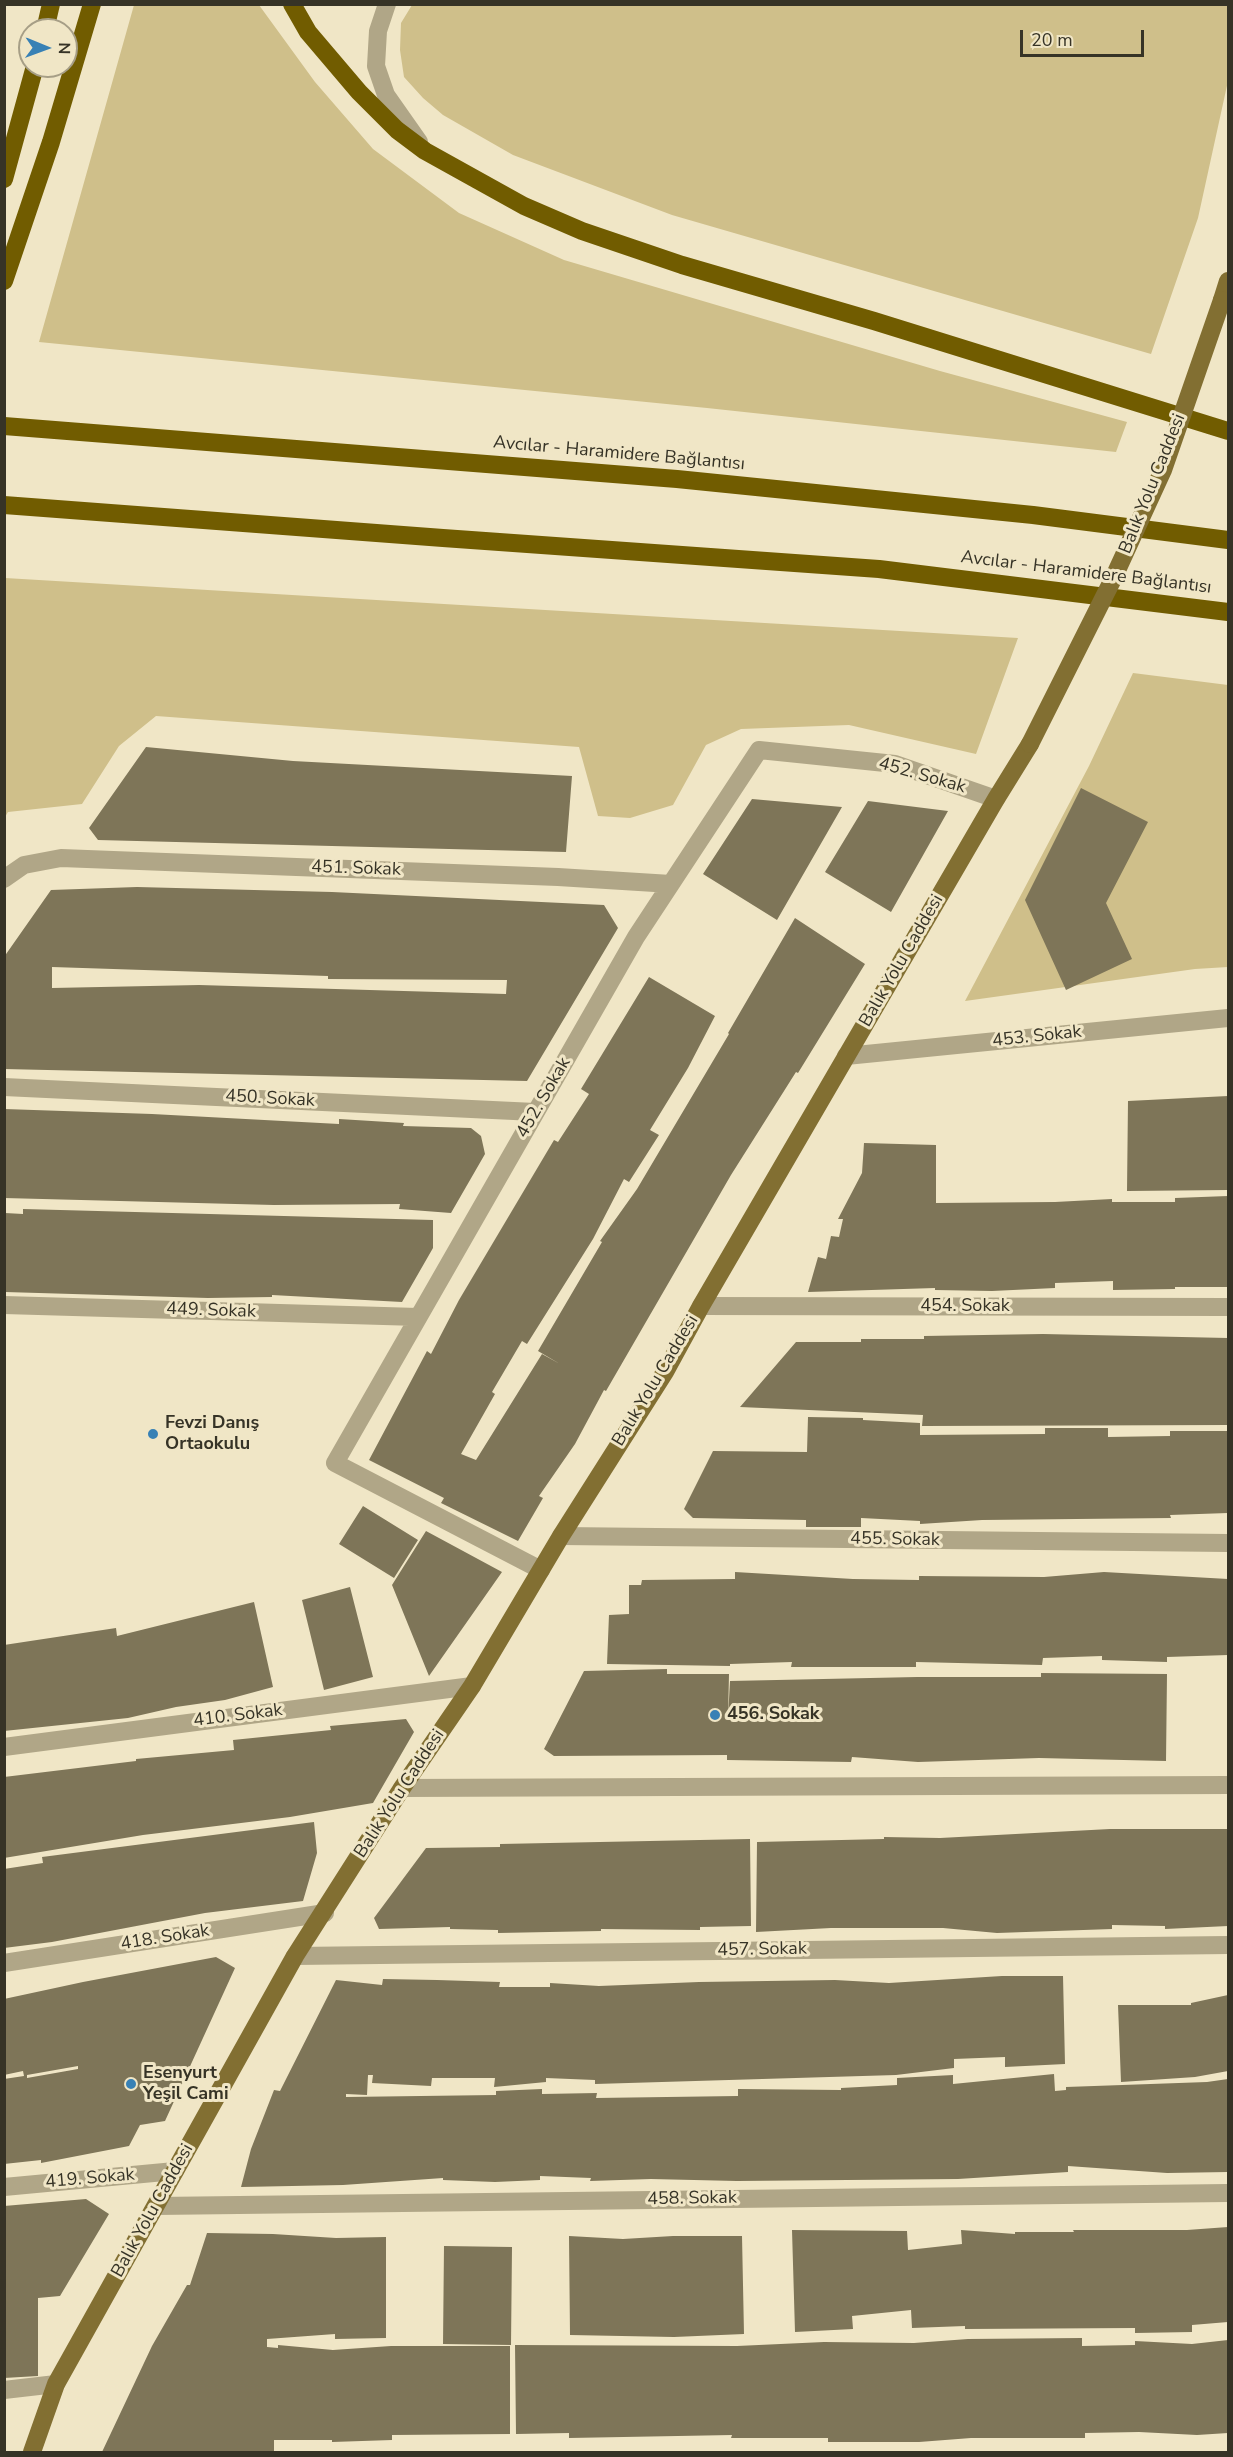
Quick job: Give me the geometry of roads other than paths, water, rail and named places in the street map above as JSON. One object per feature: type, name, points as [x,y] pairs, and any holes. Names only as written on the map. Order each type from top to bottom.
[{"type":"highway","points":[[4,281],[51,142],[92,4]]},
{"type":"highway","points":[[292,4],[308,32],[359,92],[397,130],[425,151],[524,206],[582,231],[682,265],[907,331],[1228,431]]},
{"type":"highway","points":[[4,178],[32,78]]},
{"type":"highway","name":"Avcılar - Haramidere Bağlantısı","points":[[4,426],[677,479],[1033,514],[1228,540]]},
{"type":"highway","name":"Avcılar - Haramidere Bağlantısı","points":[[4,505],[879,568],[1228,612]]},
{"type":"main road","name":"Balık Yolu Caddesi","points":[[32,2452],[56,2384],[295,1956],[402,1788],[472,1686],[561,1536],[665,1372],[846,1056],[1030,744],[1113,579],[1163,470],[1228,281]]},
{"type":"street","points":[[387,4],[378,31],[376,66],[386,95],[425,151]]},
{"type":"street","name":"452. Sokak","points":[[541,1570],[334,1463],[636,937],[759,750],[894,764],[996,799]]},
{"type":"street","name":"451. Sokak","points":[[4,879],[24,865],[62,858],[558,877],[670,884]]},
{"type":"street","name":"453. Sokak","points":[[846,1056],[1228,1018]]},
{"type":"street","name":"450. Sokak","points":[[4,1087],[536,1112]]},
{"type":"street","name":"449. Sokak","points":[[4,1305],[418,1317]]},
{"type":"street","name":"454. Sokak","points":[[701,1306],[1228,1307]]},
{"type":"street","name":"455. Sokak","points":[[561,1536],[1228,1543]]},
{"type":"street","name":"410. Sokak","points":[[4,1747],[472,1686]]},
{"type":"street","points":[[402,1788],[1228,1785]]},
{"type":"street","name":"418. Sokak","points":[[4,1963],[325,1912]]},
{"type":"street","name":"457. Sokak","points":[[295,1956],[1228,1945]]},
{"type":"street","name":"419. Sokak","points":[[4,2187],[175,2171]]},
{"type":"street","name":"458. Sokak","points":[[156,2206],[1228,2193]]},
{"type":"street","points":[[4,2390],[56,2384]]},
{"type":"place","name":"Fevzi Danış Ortaokulu","points":[[153,1434]]},
{"type":"place","name":"456. Sokak","points":[[715,1715]]},
{"type":"place","name":"Esenyurt Yeşil Cami","points":[[131,2084]]}]
